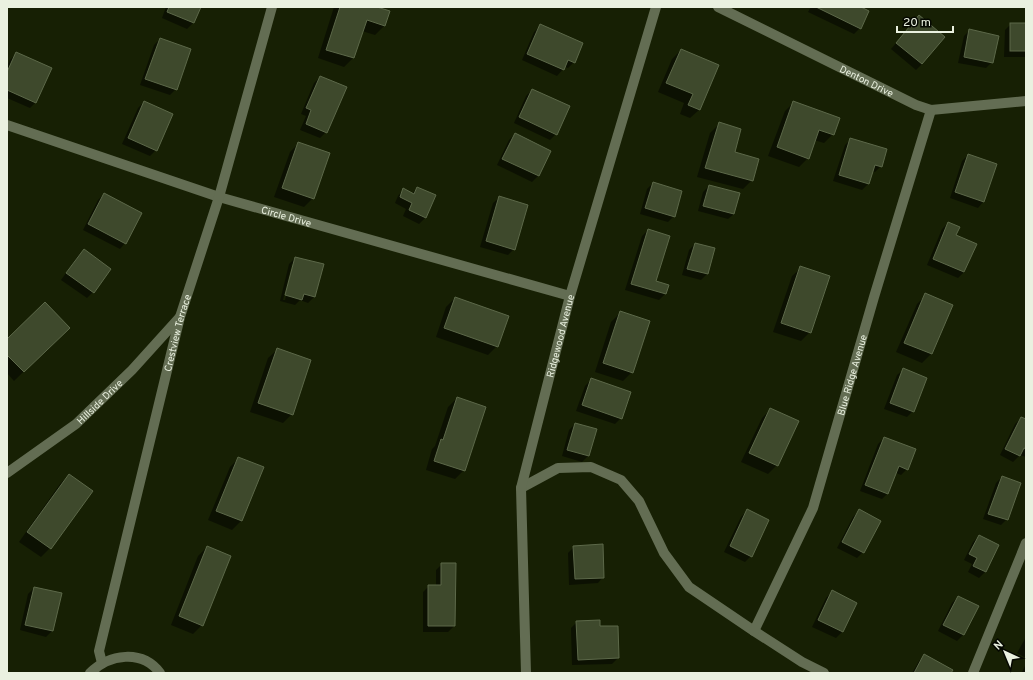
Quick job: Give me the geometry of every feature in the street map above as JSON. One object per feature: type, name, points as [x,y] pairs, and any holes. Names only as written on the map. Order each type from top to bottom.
[{"type":"street","name":"Crestview Terrace","points":[[102,663],[99,652],[180,317],[218,197],[272,7]]},
{"type":"street","name":"Ridgewood Avenue","points":[[526,673],[521,488],[570,296],[656,7]]},
{"type":"street","name":"Denton Drive","points":[[718,7],[916,105],[931,110],[1026,101]]},
{"type":"street","name":"Blue Ridge Avenue","points":[[754,631],[813,508],[874,297],[931,110]]},
{"type":"street","name":"Circle Drive","points":[[7,125],[218,197],[570,296]]},
{"type":"street","name":"Hillside Drive","points":[[7,473],[76,424],[132,370],[180,317]]},
{"type":"street","points":[[521,488],[558,468],[591,467],[621,480],[639,501],[664,553],[689,587],[802,662],[824,673]]},
{"type":"street","points":[[973,673],[1026,543]]},
{"type":"street","points":[[90,673],[102,663],[116,657],[132,657],[146,662],[160,673]]},
{"type":"building","points":[[169,7],[201,7],[194,23],[167,12]]},
{"type":"building","points":[[340,7],[377,7],[390,11],[385,26],[367,20],[354,58],[326,50]]},
{"type":"building","points":[[816,7],[861,7],[869,11],[861,29]]},
{"type":"building","points":[[919,15],[945,37],[922,64],[896,43]]},
{"type":"building","points":[[1010,23],[1026,23],[1026,51],[1010,51]]},
{"type":"building","points":[[540,24],[583,43],[575,63],[568,60],[564,70],[527,54]]},
{"type":"building","points":[[969,29],[999,36],[993,63],[964,57]]},
{"type":"building","points":[[160,38],[191,49],[177,90],[145,79]]},
{"type":"building","points":[[681,49],[719,65],[700,110],[688,105],[693,94],[666,83]]},
{"type":"building","points":[[16,52],[52,68],[36,103],[7,90],[7,72]]},
{"type":"building","points":[[320,76],[347,87],[327,133],[306,124],[311,110],[306,108]]},
{"type":"building","points":[[532,89],[570,106],[557,135],[519,117]]},
{"type":"building","points":[[144,101],[173,114],[157,151],[128,138]]},
{"type":"building","points":[[793,101],[840,118],[834,135],[819,130],[809,159],[777,147]]},
{"type":"building","points":[[719,122],[741,129],[735,152],[759,159],[753,181],[705,168]]},
{"type":"building","points":[[515,133],[551,151],[539,176],[502,159]]},
{"type":"building","points":[[850,138],[887,149],[882,167],[875,165],[869,184],[839,175]]},
{"type":"building","points":[[298,142],[330,153],[314,199],[282,188]]},
{"type":"building","points":[[968,154],[997,164],[984,202],[955,192]]},
{"type":"building","points":[[653,182],[682,191],[675,217],[645,208]]},
{"type":"building","points":[[709,185],[740,193],[734,214],[703,206]]},
{"type":"building","points":[[417,187],[436,195],[426,218],[409,210],[412,203],[400,197],[403,188],[414,194]]},
{"type":"building","points":[[104,193],[142,213],[126,244],[88,224]]},
{"type":"building","points":[[499,196],[528,205],[515,250],[486,241]]},
{"type":"building","points":[[948,222],[960,227],[956,235],[977,244],[964,272],[933,259]]},
{"type":"building","points":[[648,229],[670,236],[656,281],[669,285],[666,294],[631,284]]},
{"type":"building","points":[[695,243],[715,248],[708,274],[687,269]]},
{"type":"building","points":[[84,249],[111,269],[94,293],[66,273]]},
{"type":"building","points":[[295,257],[324,264],[315,297],[304,294],[302,300],[285,295]]},
{"type":"building","points":[[800,266],[830,276],[811,333],[781,323]]},
{"type":"building","points":[[925,293],[953,305],[932,354],[904,343]]},
{"type":"building","points":[[455,297],[509,316],[498,347],[444,328]]},
{"type":"building","points":[[45,302],[70,328],[24,372],[7,355],[7,339]]},
{"type":"building","points":[[620,311],[650,321],[633,373],[603,363]]},
{"type":"building","points":[[277,348],[311,360],[293,415],[258,403]]},
{"type":"building","points":[[903,368],[927,378],[914,412],[890,403]]},
{"type":"building","points":[[591,378],[631,392],[622,419],[582,405]]},
{"type":"building","points":[[457,397],[486,407],[465,471],[434,461],[441,439],[443,440]]},
{"type":"building","points":[[770,408],[799,421],[778,466],[749,453]]},
{"type":"building","points":[[1021,417],[1026,419],[1026,449],[1024,448],[1020,456],[1005,449]]},
{"type":"building","points":[[575,423],[597,429],[589,456],[567,450]]},
{"type":"building","points":[[884,437],[916,449],[908,470],[899,466],[888,494],[865,485]]},
{"type":"building","points":[[238,457],[264,467],[242,521],[216,511]]},
{"type":"building","points":[[69,474],[93,491],[51,549],[27,532]]},
{"type":"building","points":[[1002,476],[1021,483],[1008,520],[988,514]]},
{"type":"building","points":[[747,509],[769,520],[752,557],[730,546]]},
{"type":"building","points":[[859,509],[881,521],[864,553],[842,542]]},
{"type":"building","points":[[979,535],[999,545],[986,572],[973,566],[977,558],[969,554]]},
{"type":"building","points":[[603,544],[604,578],[575,579],[573,546]]},
{"type":"building","points":[[207,546],[231,556],[203,626],[179,616]]},
{"type":"building","points":[[441,563],[456,563],[455,626],[428,626],[428,585],[441,585]]},
{"type":"building","points":[[34,587],[62,593],[53,631],[25,625]]},
{"type":"building","points":[[832,590],[857,603],[843,632],[818,620]]},
{"type":"building","points":[[958,596],[979,606],[964,635],[943,625]]},
{"type":"building","points":[[600,620],[600,626],[618,626],[619,658],[578,660],[576,621]]},
{"type":"building","points":[[924,654],[953,670],[951,673],[914,673]]}]
